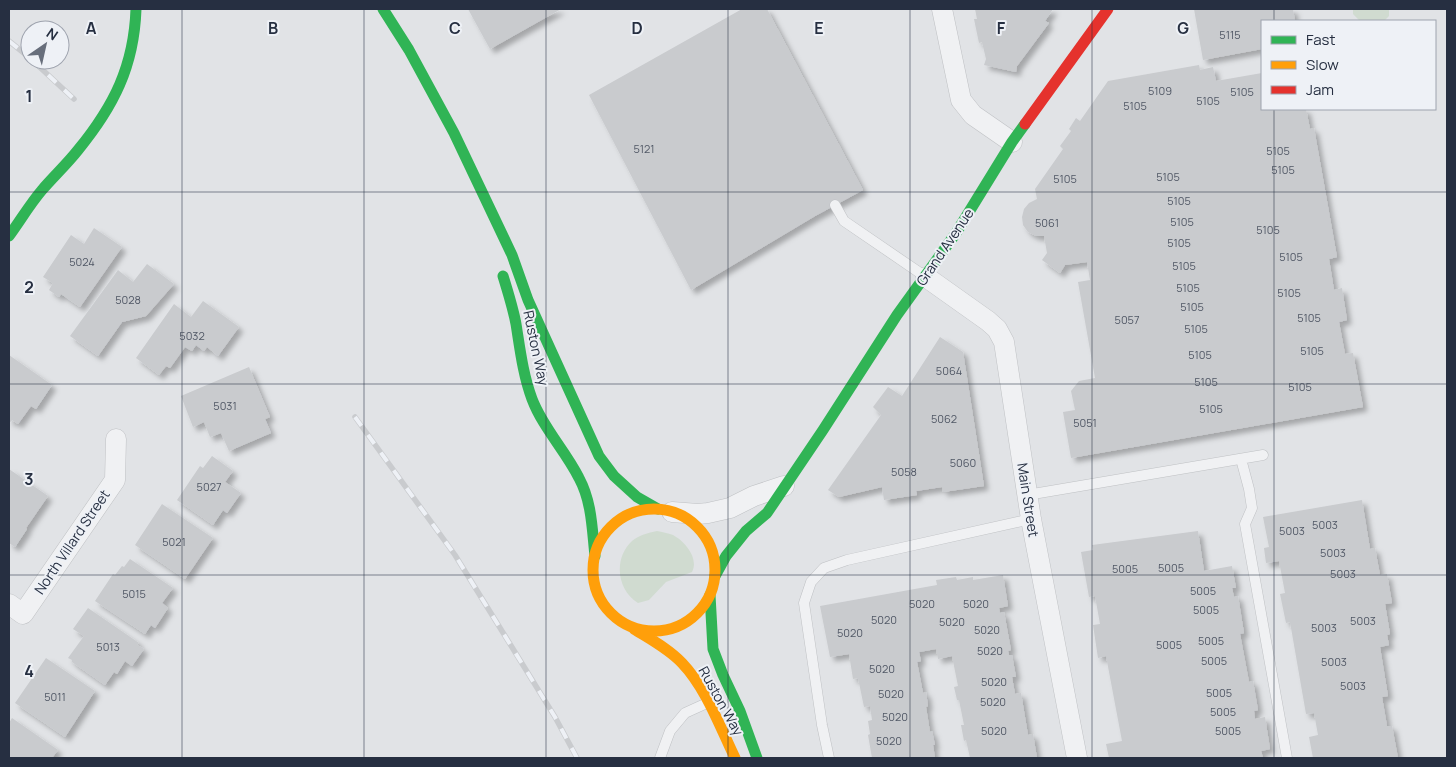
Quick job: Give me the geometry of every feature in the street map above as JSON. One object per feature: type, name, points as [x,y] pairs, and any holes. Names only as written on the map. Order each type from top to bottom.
[{"type":"main road","points":[[9,236],[43,190],[78,150],[104,116],[112,102],[131,57],[136,9]]},
{"type":"main road","name":"Ruston Way","points":[[383,9],[409,50],[454,134],[512,255],[528,300],[599,456],[614,476],[637,497],[665,510]]},
{"type":"main road","name":"Ruston Way","points":[[396,9],[409,50]]},
{"type":"main road","name":"Grand Avenue","points":[[715,576],[726,556],[746,531],[767,513],[897,316],[956,233],[1012,142],[1108,9]]},
{"type":"main road","name":"Ruston Way","points":[[482,195],[494,243]]},
{"type":"main road","name":"Ruston Way","points":[[499,262],[512,308],[521,362],[528,389],[545,427],[571,464],[586,493],[595,556]]},
{"type":"main road","points":[[665,510],[687,518],[700,529],[709,543],[714,559],[715,576],[710,595],[703,607],[694,616],[670,629],[649,630],[629,625],[615,616],[604,604],[596,589],[593,572],[595,556],[605,534],[623,518],[634,512],[665,510]]},
{"type":"main road","name":"Ruston Way","points":[[710,595],[713,649],[740,710],[757,758]]},
{"type":"main road","name":"Ruston Way","points":[[629,625],[681,662],[693,677],[735,758]]},
{"type":"street","points":[[942,9],[961,100],[973,115],[1012,142]]},
{"type":"street","name":"Main Street","points":[[926,277],[997,328],[1004,342],[1031,519],[1077,758]]},
{"type":"street","name":"North Villard Street","points":[[16,609],[115,480],[116,439]]},
{"type":"street","points":[[665,510],[698,514],[708,513],[730,508],[754,496],[784,486]]},
{"type":"lane","points":[[835,205],[844,220],[926,277]]},
{"type":"lane","points":[[1027,495],[1263,455]]},
{"type":"lane","points":[[1241,459],[1252,508],[1245,524],[1287,758]]},
{"type":"lane","points":[[829,758],[822,725],[804,604],[811,582],[824,568],[846,560],[1031,519]]},
{"type":"lane","points":[[660,758],[670,730],[684,713],[708,703]]},
{"type":"shaded area","points":[[1353,9],[1389,9],[1389,16],[1385,20],[1359,20],[1353,14]]},
{"type":"shaded area","points":[[657,531],[673,535],[687,546],[694,562],[694,567],[692,572],[666,582],[649,600],[638,603],[631,597],[622,582],[620,565],[622,556],[632,541],[644,534]]},
{"type":"building","points":[[468,9],[561,9],[490,49]]},
{"type":"building","points":[[742,9],[767,9],[863,190],[815,216],[691,290],[589,95]]},
{"type":"building","points":[[975,9],[1053,9],[1045,21],[1049,23],[1017,66],[1016,72],[984,65],[986,59],[982,42],[979,43],[974,19],[977,19]]},
{"type":"building","points":[[1194,9],[1293,9],[1295,20],[1261,20],[1261,49],[1203,60]]},
{"type":"building","points":[[1199,65],[1200,70],[1213,67],[1216,81],[1261,73],[1261,110],[1306,110],[1310,129],[1314,128],[1337,257],[1329,259],[1334,290],[1342,288],[1347,320],[1339,322],[1345,354],[1353,353],[1363,407],[1071,458],[1063,412],[1075,410],[1071,391],[1079,381],[1095,378],[1078,282],[1090,280],[1087,262],[1065,265],[1060,273],[1042,260],[1047,253],[1044,236],[1036,236],[1028,232],[1023,225],[1022,217],[1024,209],[1029,203],[1037,199],[1035,189],[1063,149],[1060,146],[1071,131],[1069,129],[1076,118],[1080,121],[1108,81]]},
{"type":"building","points":[[94,228],[122,247],[80,307],[61,294],[59,297],[49,290],[53,283],[43,277],[71,235],[84,244]]},
{"type":"building","points":[[147,264],[174,284],[146,316],[122,322],[98,356],[70,336],[118,270],[133,282]]},
{"type":"building","points":[[203,301],[239,327],[218,356],[207,347],[204,351],[196,345],[192,351],[185,347],[170,368],[166,366],[159,375],[136,358],[174,304],[191,317]]},
{"type":"building","points":[[940,337],[963,352],[984,486],[943,492],[942,487],[916,491],[917,495],[884,500],[882,487],[839,497],[828,490],[881,415],[873,407],[888,387],[902,396]]},
{"type":"building","points":[[9,355],[52,385],[36,409],[31,406],[18,424],[12,420],[11,422],[9,421]]},
{"type":"building","points":[[249,367],[270,417],[265,419],[271,433],[229,451],[221,433],[210,437],[204,422],[193,427],[181,396]]},
{"type":"building","points":[[212,456],[233,471],[225,482],[241,493],[227,513],[223,510],[213,525],[177,500],[200,466],[203,468]]},
{"type":"building","points":[[9,469],[48,496],[15,547],[9,543]]},
{"type":"building","points":[[1362,500],[1370,549],[1375,548],[1380,575],[1387,574],[1392,603],[1385,604],[1390,634],[1387,635],[1389,645],[1380,647],[1388,696],[1382,697],[1387,726],[1392,726],[1398,758],[1313,758],[1309,737],[1318,735],[1314,713],[1306,714],[1290,622],[1286,623],[1280,594],[1285,593],[1279,561],[1266,563],[1264,548],[1269,547],[1263,517]]},
{"type":"building","points":[[162,504],[213,538],[185,579],[135,545]]},
{"type":"building","points":[[1198,531],[1204,571],[1232,566],[1236,588],[1232,588],[1234,597],[1238,596],[1244,633],[1240,634],[1249,682],[1253,681],[1258,710],[1254,711],[1255,719],[1265,717],[1270,749],[1261,751],[1263,758],[1109,758],[1106,744],[1122,741],[1106,656],[1098,658],[1093,625],[1100,624],[1095,596],[1089,597],[1081,552],[1093,550],[1092,545]]},
{"type":"building","points":[[130,559],[173,588],[162,603],[168,608],[155,628],[151,625],[145,634],[95,601],[113,574],[115,575]]},
{"type":"building","points":[[1003,575],[1008,606],[999,608],[1000,613],[1004,612],[1011,650],[1008,651],[1009,655],[1012,655],[1016,677],[1012,677],[1015,694],[1021,693],[1028,735],[1033,734],[1037,758],[970,758],[966,740],[964,741],[961,725],[964,725],[959,700],[957,700],[954,687],[958,686],[952,656],[938,659],[936,649],[919,652],[921,661],[917,662],[923,693],[926,692],[928,706],[926,707],[930,732],[932,731],[935,745],[933,745],[935,758],[872,758],[868,735],[870,734],[868,721],[872,720],[870,706],[864,707],[858,678],[853,679],[849,654],[830,657],[820,606],[937,585],[936,580],[956,577],[957,580],[973,577],[973,580]]},
{"type":"building","points":[[88,608],[139,643],[137,645],[144,649],[132,666],[125,661],[117,674],[114,672],[105,685],[68,658],[84,636],[73,629]]},
{"type":"building","points":[[46,658],[95,691],[65,737],[15,703]]},
{"type":"building","points":[[12,718],[58,750],[52,758],[9,758],[9,723]]},
{"type":"railway","points":[[9,41],[20,50]]},
{"type":"railway","points":[[43,70],[74,99]]},
{"type":"railway","points":[[355,417],[455,555],[555,717],[577,758]]},
{"type":"traffic: fast","points":[[9,236],[38,195],[91,134],[112,101],[120,84],[131,49],[136,9]]},
{"type":"traffic: fast","points":[[383,9],[409,50],[454,133],[512,255],[528,300],[599,456],[614,476],[637,497],[658,509]]},
{"type":"traffic: fast","points":[[715,576],[726,556],[746,531],[767,513],[897,315],[956,233],[1025,124]]},
{"type":"traffic: fast","points":[[503,276],[515,318],[526,381],[542,420],[573,468],[587,497],[595,556]]},
{"type":"traffic: fast","points":[[710,595],[713,649],[740,711],[757,758]]},
{"type":"traffic: slow","points":[[654,509],[677,514],[697,527],[710,547],[715,570],[710,593],[697,613],[677,626],[654,631],[631,626],[611,613],[598,593],[593,570],[598,547],[611,527],[631,514],[654,509]]},
{"type":"traffic: slow","points":[[634,629],[671,653],[691,673],[712,708],[735,758]]},
{"type":"traffic: jam","points":[[1025,124],[1108,9]]}]
